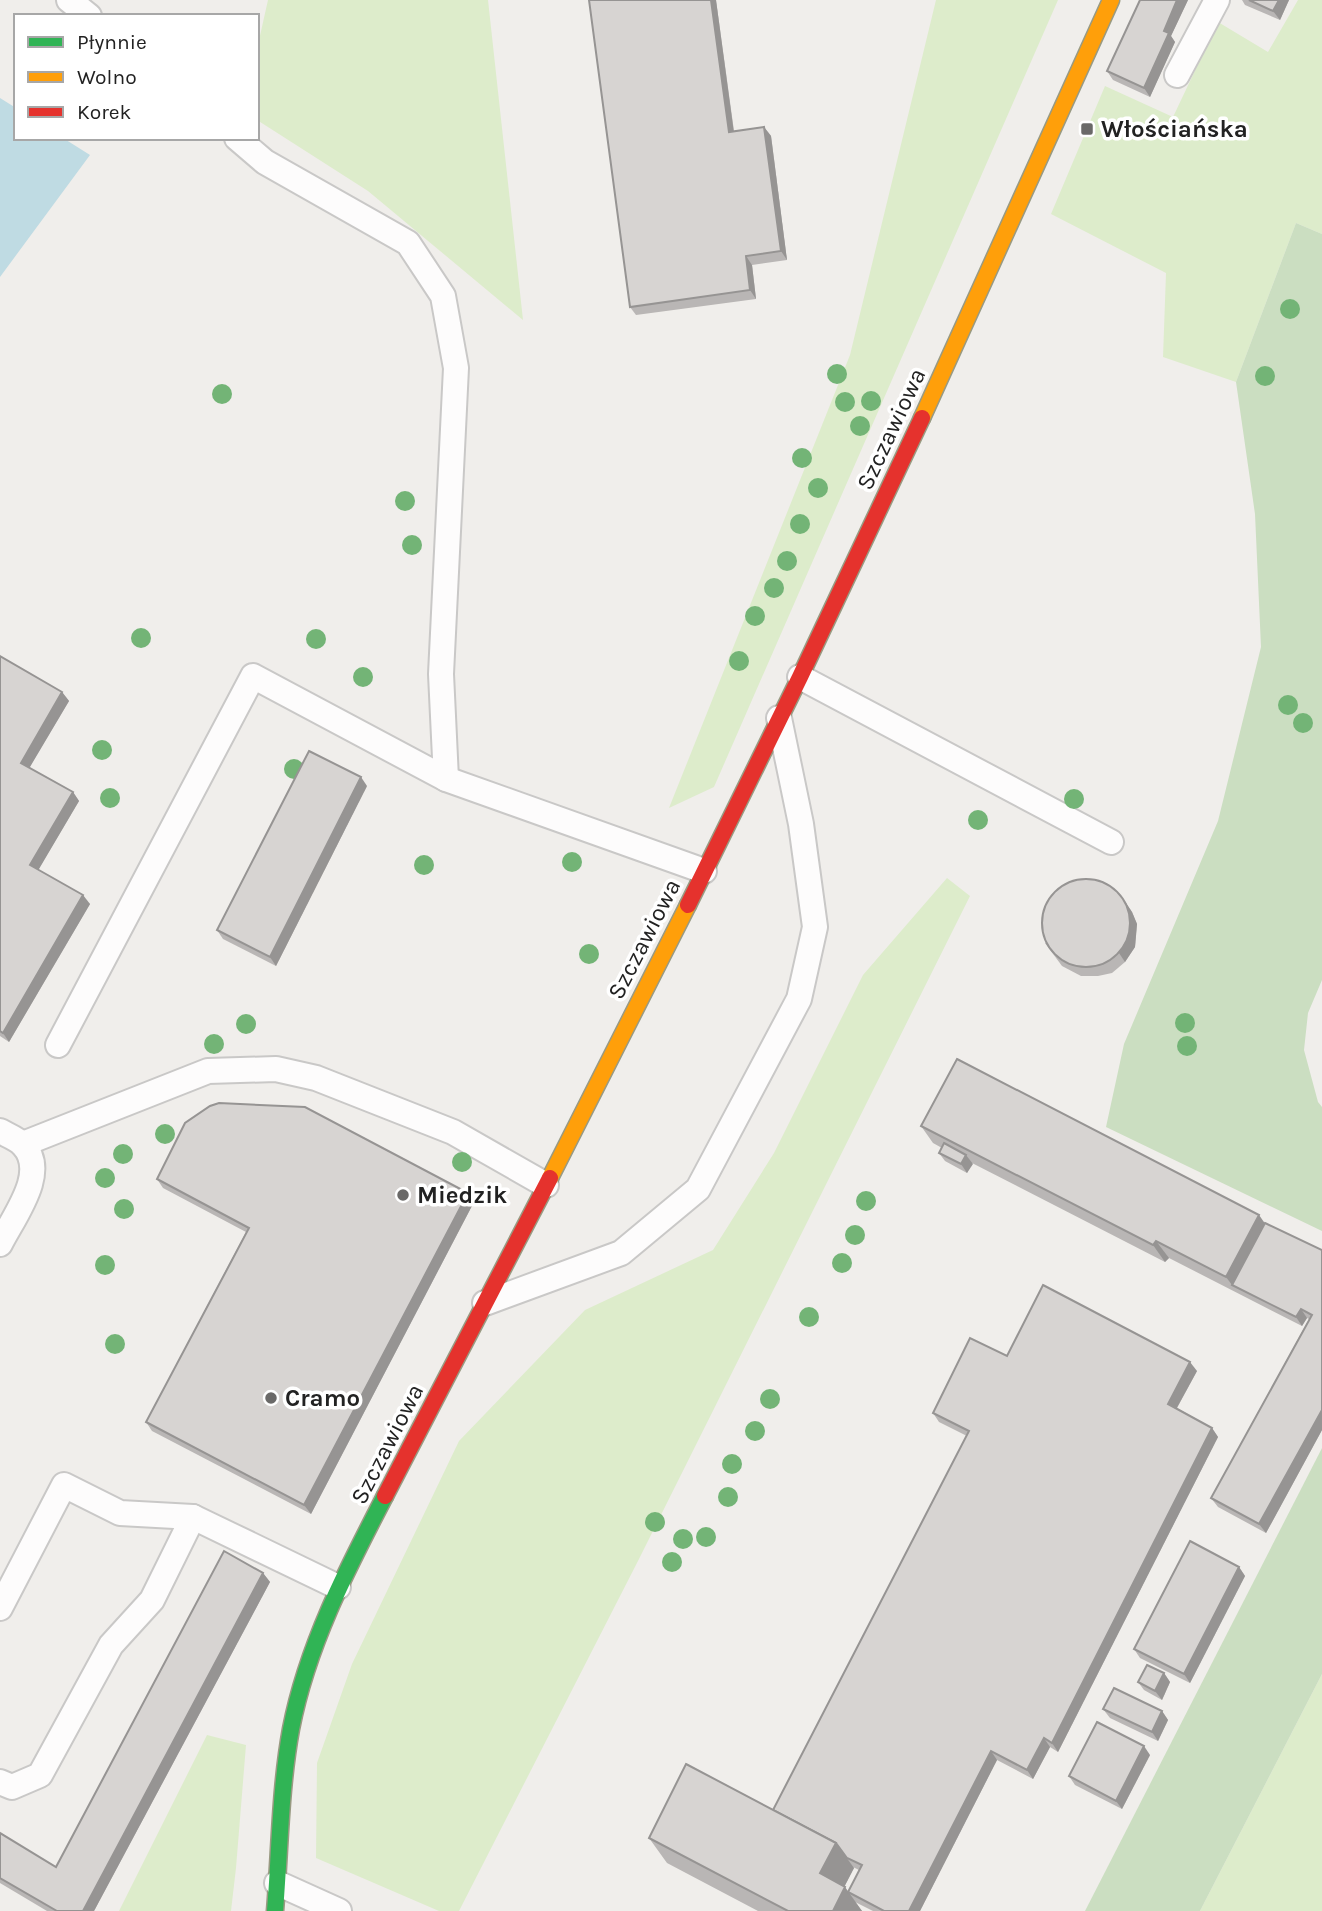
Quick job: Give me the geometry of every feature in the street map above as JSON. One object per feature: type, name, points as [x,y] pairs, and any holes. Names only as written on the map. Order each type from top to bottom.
[{"type":"street","name":"Szczawiowa","points":[[275,1911],[290,1738],[306,1671],[338,1587],[546,1185],[800,677],[1111,0]]},
{"type":"lane","points":[[1177,75],[1217,0]]},
{"type":"lane","points":[[239,140],[265,162],[408,243],[443,296],[456,368],[442,674],[446,779]]},
{"type":"lane","points":[[58,1045],[253,676],[446,779],[704,871]]},
{"type":"lane","points":[[800,677],[1111,842]]},
{"type":"lane","points":[[485,1303],[621,1253],[698,1189],[799,999],[815,928],[801,824],[779,718]]},
{"type":"lane","points":[[23,1144],[208,1071],[276,1069],[316,1078],[453,1132],[546,1185]]},
{"type":"lane","points":[[0,1131],[23,1144],[33,1160],[33,1178],[0,1244]]},
{"type":"lane","points":[[0,1608],[64,1485],[120,1513],[193,1517],[338,1587]]},
{"type":"lane","points":[[0,1782],[12,1787],[40,1775],[111,1646],[152,1600],[193,1517]]},
{"type":"lane","points":[[277,1883],[339,1911]]},
{"type":"green space","points":[[268,0],[488,0],[523,320],[368,191],[259,121],[259,40]]},
{"type":"green space","points":[[936,0],[1058,0],[714,787],[669,808],[850,355]]},
{"type":"green space","points":[[1298,0],[1322,0],[1322,234],[1296,223],[1236,382],[1163,357],[1166,273],[1051,214],[1105,86],[1173,117],[1218,22],[1268,52]]},
{"type":"green space","points":[[1296,223],[1322,234],[1322,980],[1308,1013],[1304,1050],[1318,1102],[1322,1107],[1322,1231],[1106,1127],[1124,1044],[1218,821],[1261,647],[1255,514],[1236,382]]},
{"type":"green space","points":[[947,878],[970,896],[639,1559],[459,1911],[439,1911],[316,1858],[317,1763],[352,1664],[459,1441],[585,1310],[713,1250],[774,1153],[863,975]]},
{"type":"green space","points":[[1322,1448],[1322,1674],[1200,1911],[1085,1911]]},
{"type":"green space","points":[[1322,1674],[1322,1911],[1200,1911]]},
{"type":"green space","points":[[207,1735],[246,1745],[231,1911],[119,1911]]},
{"type":"water","points":[[0,98],[14,107],[14,140],[66,140],[90,155],[0,277]]},
{"type":"building","points":[[589,0],[711,0],[729,132],[764,127],[781,251],[746,256],[750,290],[630,307]]},
{"type":"building","points":[[1140,0],[1177,0],[1164,31],[1169,33],[1144,88],[1107,71]]},
{"type":"building","points":[[1249,0],[1279,0],[1273,11]]},
{"type":"building","points":[[0,656],[62,692],[21,763],[73,792],[30,865],[83,895],[3,1033],[0,1031]]},
{"type":"building","points":[[309,751],[361,777],[270,957],[217,930]]},
{"type":"building","points":[[1077,879],[1095,879],[1111,886],[1123,898],[1130,914],[1130,932],[1123,948],[1111,960],[1095,967],[1077,967],[1061,960],[1049,948],[1042,932],[1042,914],[1049,898],[1061,886]]},
{"type":"building","points":[[957,1059],[1259,1215],[1226,1277],[1156,1241],[1153,1245],[921,1126]]},
{"type":"building","points":[[219,1103],[305,1107],[468,1193],[304,1505],[146,1422],[249,1228],[157,1179],[185,1123]]},
{"type":"building","points":[[944,1143],[966,1155],[961,1164],[939,1153]]},
{"type":"building","points":[[1265,1223],[1322,1250],[1322,1410],[1259,1524],[1211,1498],[1312,1315],[1301,1309],[1296,1317],[1232,1285]]},
{"type":"building","points":[[1043,1285],[1190,1362],[1168,1404],[1212,1428],[1052,1743],[1044,1738],[1027,1770],[991,1751],[909,1911],[884,1911],[848,1892],[862,1865],[847,1858],[836,1843],[773,1810],[969,1431],[933,1413],[970,1338],[1007,1356]]},
{"type":"building","points":[[1190,1541],[1239,1567],[1184,1674],[1134,1649]]},
{"type":"building","points":[[224,1551],[263,1573],[83,1911],[57,1911],[0,1878],[0,1833],[56,1867]]},
{"type":"building","points":[[1147,1665],[1164,1673],[1155,1691],[1138,1682]]},
{"type":"building","points":[[1114,1688],[1162,1711],[1152,1732],[1103,1709]]},
{"type":"building","points":[[1097,1722],[1144,1746],[1116,1801],[1069,1776]]},
{"type":"building","points":[[686,1764],[836,1843],[820,1873],[845,1887],[833,1911],[788,1911],[649,1838]]},
{"type":"traffic: fast","points":[[275,1911],[285,1774],[298,1698],[329,1610],[385,1496]]},
{"type":"traffic: slow","points":[[922,418],[1111,0]]},
{"type":"traffic: slow","points":[[550,1178],[688,905]]},
{"type":"traffic: jam","points":[[688,905],[800,677],[922,418]]},
{"type":"traffic: jam","points":[[385,1496],[550,1178]]},
{"type":"place","name":"Włościańska","points":[[1087,129]]},
{"type":"place","name":"Miedzik","points":[[403,1195]]},
{"type":"place","name":"Cramo","points":[[271,1398]]}]
